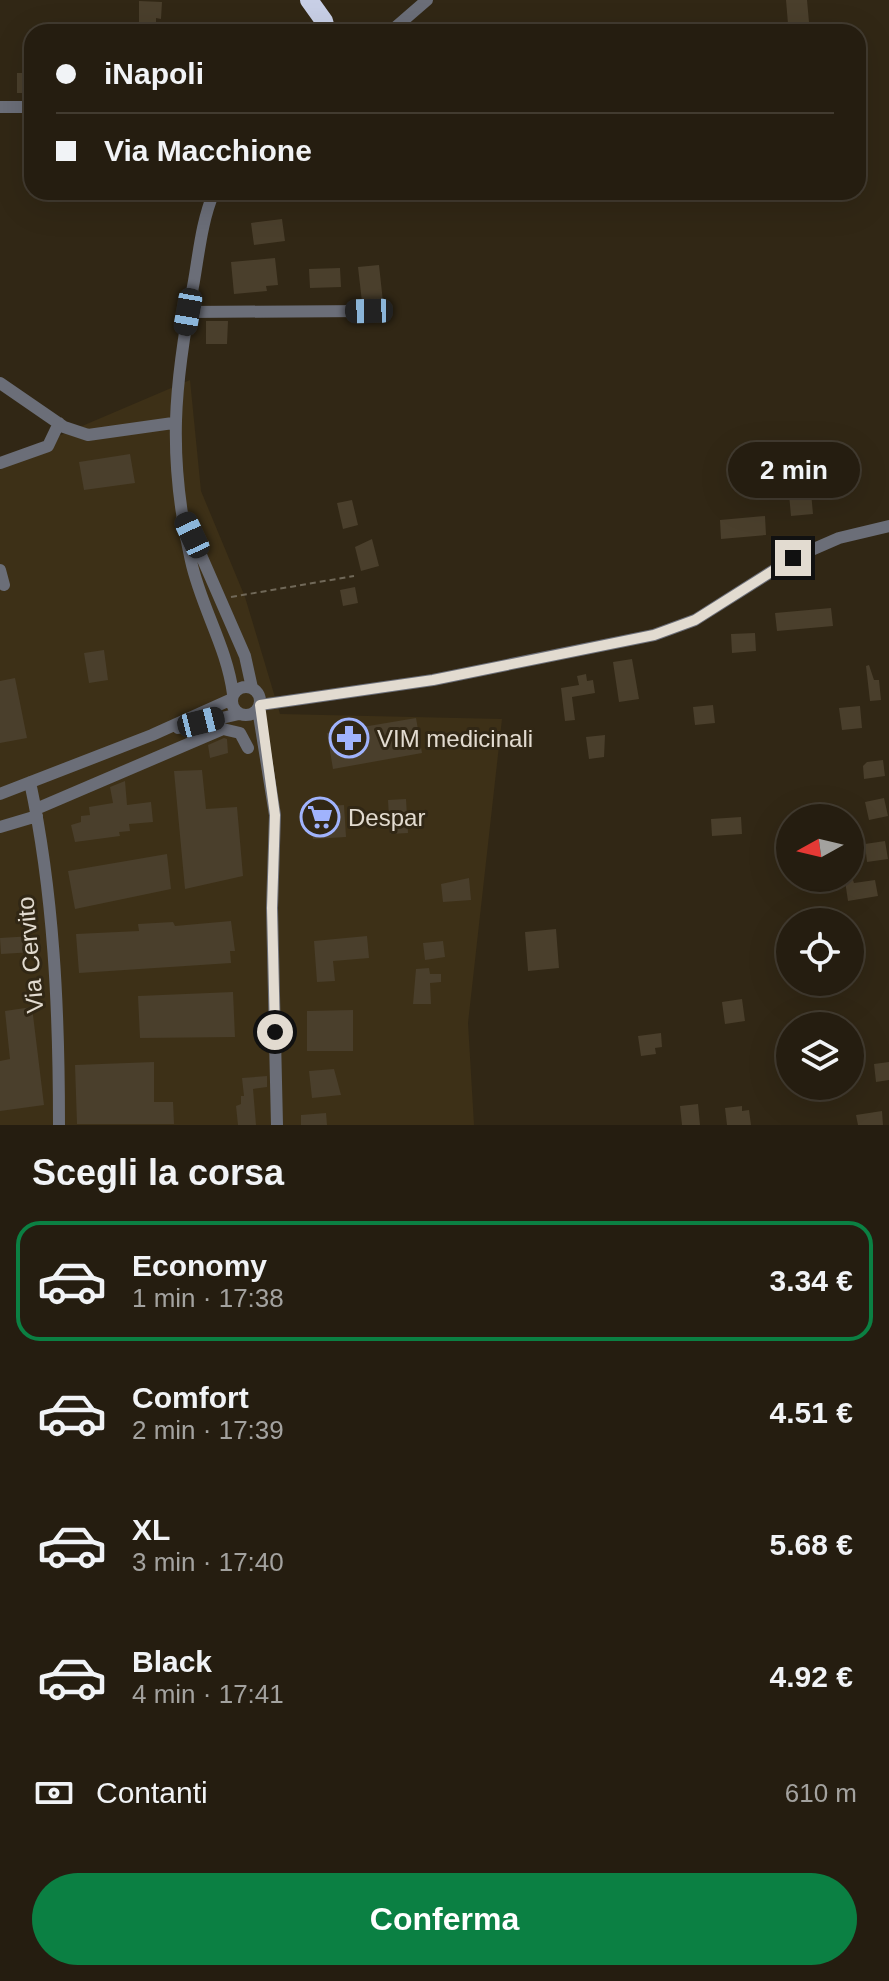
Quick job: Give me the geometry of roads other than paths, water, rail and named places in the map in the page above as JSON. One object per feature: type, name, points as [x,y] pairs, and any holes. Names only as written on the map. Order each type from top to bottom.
[{"type":"highway","points":[[309,0],[324,24]]},
{"type":"street","points":[[399,24],[427,0]]},
{"type":"street","points":[[0,107],[24,107]]},
{"type":"street","points":[[212,200],[188,312],[173,423],[182,512],[191,563],[228,660],[233,708],[242,715],[268,757]]},
{"type":"street","points":[[188,312],[369,311]]},
{"type":"street","points":[[0,383],[59,423],[88,435],[173,423]]},
{"type":"street","points":[[0,463],[48,446],[59,423]]},
{"type":"street","points":[[182,512],[245,656],[268,757],[275,815],[272,908],[277,1125]]},
{"type":"street","points":[[152,735],[242,715],[286,699],[433,680],[654,635],[695,620],[793,558],[839,538],[889,526]]},
{"type":"street","points":[[0,570],[4,585]]},
{"type":"street","points":[[0,794],[152,735],[232,697],[239,688],[286,699]]},
{"type":"street","points":[[0,827],[223,729],[240,733],[248,748]]},
{"type":"street","name":"Via Cervito","points":[[30,782],[43,844],[59,1039],[59,1125]]},
{"type":"place","name":"VIM medicinali","points":[[349,738]]},
{"type":"place","name":"Despar","points":[[320,817]]}]
